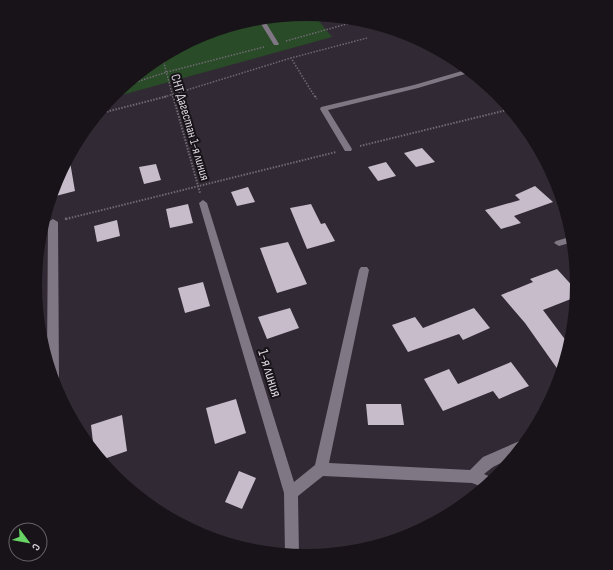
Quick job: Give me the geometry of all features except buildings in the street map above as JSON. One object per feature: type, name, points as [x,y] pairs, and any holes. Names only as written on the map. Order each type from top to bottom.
[{"type":"street","points":[[348,149],[324,109],[416,87],[463,73]]},
{"type":"street","name":"1-я линия","points":[[203,203],[291,493],[292,548]]},
{"type":"street","points":[[53,222],[53,359]]},
{"type":"street","points":[[558,243],[566,241]]},
{"type":"street","points":[[291,493],[321,469],[364,270]]},
{"type":"street","points":[[472,478],[488,462],[512,451]]},
{"type":"street","points":[[321,469],[472,478],[483,481]]},
{"type":"lane","points":[[265,24],[276,44]]},
{"type":"path","points":[[140,81],[167,72],[347,24]]},
{"type":"path","points":[[108,111],[174,94],[291,58],[367,38]]},
{"type":"path","points":[[291,58],[324,109]]},
{"type":"path","name":"СНТ Дагестан 1-я линия","points":[[164,63],[203,203]]},
{"type":"path","points":[[53,222],[198,185]]},
{"type":"green space","points":[[320,22],[332,37],[124,94],[160,65],[175,56],[205,41],[238,30],[272,23]]}]
